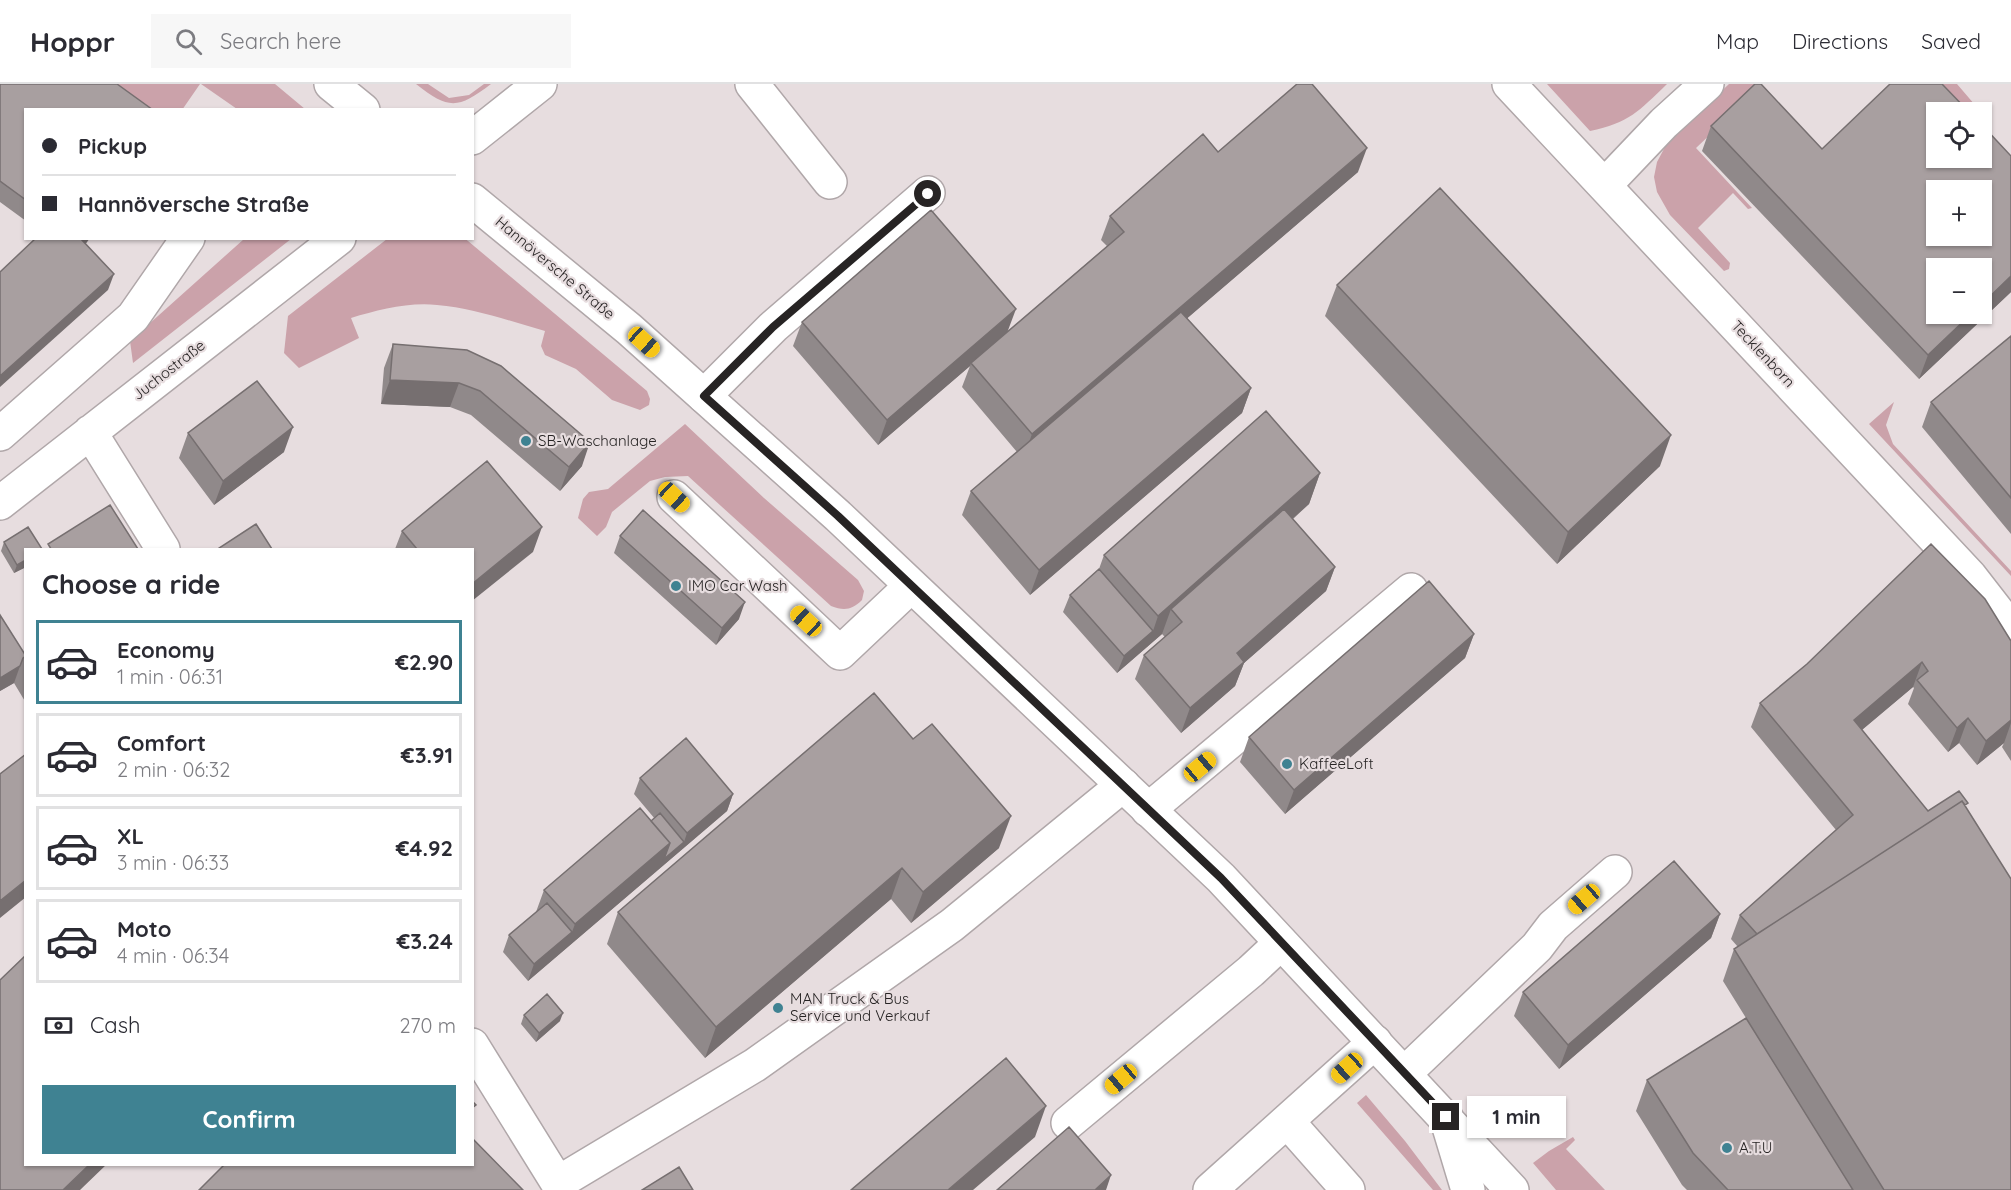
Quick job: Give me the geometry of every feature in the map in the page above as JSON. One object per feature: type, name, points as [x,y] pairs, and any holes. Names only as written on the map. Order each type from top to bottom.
[{"type":"main road","points":[[331,84],[361,108]]},
{"type":"main road","points":[[474,136],[540,84]]},
{"type":"main road","points":[[752,84],[830,182]]},
{"type":"main road","name":"Tecklenborn","points":[[1509,84],[1970,576],[2011,629]]},
{"type":"main road","points":[[1605,185],[1664,123],[1707,84]]},
{"type":"main road","points":[[704,396],[773,327],[928,194]]},
{"type":"main road","name":"Hannöversche Straße","points":[[474,202],[629,329],[838,516],[1221,878],[1512,1190]]},
{"type":"main road","points":[[0,434],[133,317],[187,240]]},
{"type":"main road","name":"Juchostraße","points":[[0,503],[336,240]]},
{"type":"main road","points":[[90,432],[162,548]]},
{"type":"main road","points":[[674,497],[840,652],[911,586]]},
{"type":"main road","points":[[1148,810],[1411,590]]},
{"type":"main road","points":[[474,1048],[560,1186],[755,1065],[952,925],[1123,786]]},
{"type":"main road","points":[[1405,1073],[1537,947],[1553,926],[1615,872]]},
{"type":"main road","points":[[1068,1123],[1251,971],[1281,943]]},
{"type":"main road","points":[[1210,1190],[1375,1042]]},
{"type":"main road","points":[[1446,1117],[1468,1190]]},
{"type":"main road","points":[[1287,1120],[1348,1190]]},
{"type":"shaded area","points":[[88,84],[200,84],[183,108],[123,108]]},
{"type":"shaded area","points":[[201,84],[275,84],[304,108],[236,108]]},
{"type":"shaded area","points":[[416,84],[428,84],[449,98],[469,95],[484,84],[491,84],[470,98],[454,103],[437,98]]},
{"type":"shaded area","points":[[1547,84],[1667,84],[1633,115],[1615,124],[1590,131]]},
{"type":"shaded area","points":[[1729,84],[1756,84],[1759,88],[1696,148],[1752,208],[1748,209],[1733,193],[1698,228],[1730,263],[1729,269],[1724,271],[1670,215],[1657,192],[1654,177],[1657,162],[1665,147]]},
{"type":"shaded area","points":[[1910,84],[1957,84],[1972,102],[1927,102]]},
{"type":"shaded area","points":[[243,240],[290,240],[133,363],[130,341]]},
{"type":"shaded area","points":[[386,240],[466,240],[647,391],[650,399],[649,405],[640,410],[612,400],[576,369],[545,355],[541,346],[545,331],[478,312],[426,304],[382,310],[351,318],[359,338],[299,368],[284,353],[288,316]]},
{"type":"shaded area","points":[[1894,402],[1886,425],[1893,444],[2011,571],[2011,576],[1869,424]]},
{"type":"shaded area","points":[[685,424],[764,498],[858,580],[864,591],[862,600],[848,609],[831,606],[688,476],[665,477],[650,481],[612,512],[606,527],[597,536],[578,518],[583,499],[589,492],[608,489]]},
{"type":"shaded area","points":[[1366,1095],[1442,1190],[1433,1190],[1357,1103]]},
{"type":"shaded area","points":[[1573,1137],[1575,1140],[1566,1149],[1605,1190],[1556,1190],[1533,1163]]},
{"type":"building","points":[[0,84],[117,84],[150,108],[24,108],[24,199],[0,181]]},
{"type":"building","points":[[1297,84],[1312,84],[1367,148],[1032,434],[971,363],[1124,232],[1110,216],[1203,134],[1218,152]]},
{"type":"building","points":[[1755,84],[1761,84],[1822,149],[1890,84],[1942,84],[1959,102],[1926,102],[1926,168],[1992,168],[1992,136],[2011,156],[2011,276],[1992,294],[1992,258],[1926,258],[1926,324],[1961,324],[1928,355],[1711,126]]},
{"type":"building","points":[[1440,188],[1671,435],[1568,532],[1337,285]]},
{"type":"building","points":[[931,210],[1016,309],[887,420],[802,322]]},
{"type":"building","points":[[34,240],[82,240],[114,274],[0,376],[0,272]]},
{"type":"building","points":[[1181,312],[1251,388],[1039,570],[971,491]]},
{"type":"building","points":[[2011,336],[2011,498],[1931,402]]},
{"type":"building","points":[[393,344],[467,350],[501,366],[590,442],[569,467],[480,391],[459,383],[390,380]]},
{"type":"building","points":[[257,381],[293,427],[223,481],[188,433]]},
{"type":"building","points":[[1266,411],[1320,473],[1158,616],[1104,555]]},
{"type":"building","points":[[487,461],[542,527],[474,582],[474,548],[416,548],[402,531]]},
{"type":"building","points":[[110,505],[137,548],[50,548],[48,544]]},
{"type":"building","points":[[1284,509],[1335,567],[1237,653],[1244,662],[1190,708],[1144,655],[1182,622],[1171,609]]},
{"type":"building","points":[[643,510],[745,602],[722,628],[620,536]]},
{"type":"building","points":[[256,524],[271,548],[219,548]]},
{"type":"building","points":[[28,527],[41,548],[24,548],[24,561],[17,565],[4,542]]},
{"type":"building","points":[[1931,544],[1985,599],[2011,641],[2011,720],[1986,741],[1968,718],[1957,728],[1917,680],[1928,671],[1922,662],[1854,720],[1928,811],[1959,791],[1968,803],[1965,805],[1962,801],[1757,934],[1740,915],[1853,815],[1760,703],[1807,664]]},
{"type":"building","points":[[1099,569],[1153,631],[1124,656],[1070,595]]},
{"type":"building","points":[[1429,581],[1474,634],[1294,790],[1249,737]]},
{"type":"building","points":[[0,615],[24,653],[24,657],[20,666],[0,678]]},
{"type":"building","points":[[874,693],[913,739],[932,724],[1011,816],[923,892],[902,868],[716,1027],[618,912]]},
{"type":"building","points":[[686,738],[733,794],[687,833],[640,778]]},
{"type":"building","points":[[24,756],[24,882],[0,901],[0,774]]},
{"type":"building","points":[[1962,801],[2011,879],[2011,1190],[1884,1190],[1734,949]]},
{"type":"building","points":[[640,808],[670,843],[575,924],[544,890]]},
{"type":"building","points":[[660,813],[684,842],[664,859],[670,843],[651,821]]},
{"type":"building","points":[[1674,861],[1720,914],[1568,1045],[1523,992]]},
{"type":"building","points":[[547,903],[572,932],[534,964],[509,935]]},
{"type":"building","points":[[24,957],[24,1166],[88,1166],[63,1190],[0,1190],[0,980]]},
{"type":"building","points":[[547,994],[563,1013],[539,1033],[524,1015]]},
{"type":"building","name":"A.T.U","points":[[1746,1018],[1853,1190],[1728,1190],[1693,1153],[1647,1080]]},
{"type":"building","points":[[1006,1058],[1046,1106],[948,1190],[851,1190]]},
{"type":"building","points":[[1069,1127],[1111,1175],[1095,1190],[997,1190]]},
{"type":"building","points":[[474,1140],[523,1190],[199,1190],[223,1166],[474,1166]]},
{"type":"building","points":[[679,1167],[693,1190],[642,1190]]},
{"type":"place","name":"SB-Waschanlage","points":[[526,441]]},
{"type":"place","name":"IMO Car Wash","points":[[676,586]]},
{"type":"place","name":"KaffeeLoft","points":[[1287,764]]},
{"type":"place","name":"MAN Truck & Bus Service und Verkauf","points":[[778,1008]]},
{"type":"place","name":"A.T.U","points":[[1727,1148]]},
{"type":"route","points":[[928,194],[773,327],[704,396],[838,516],[1221,878],[1446,1117]]}]
